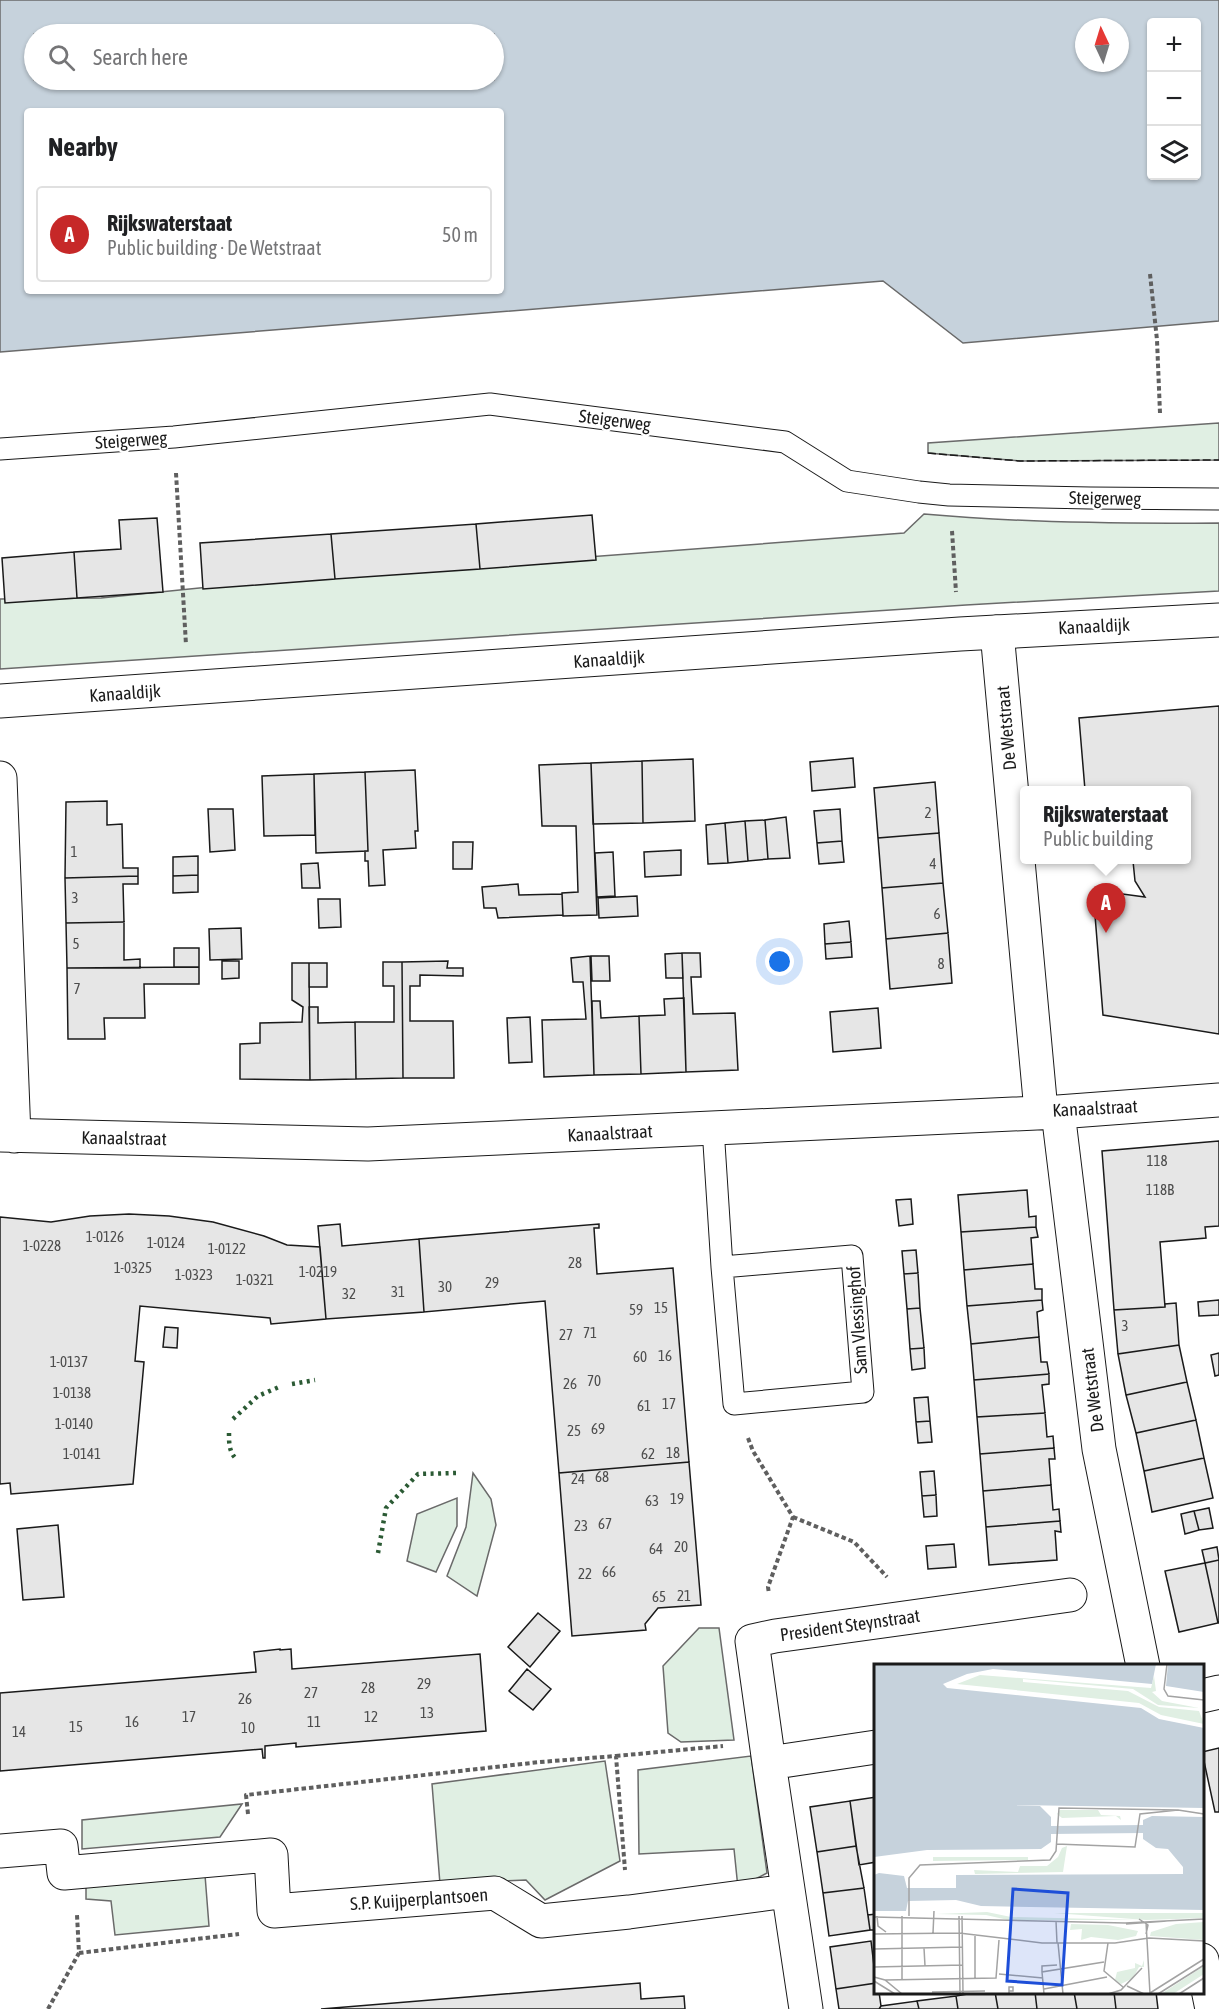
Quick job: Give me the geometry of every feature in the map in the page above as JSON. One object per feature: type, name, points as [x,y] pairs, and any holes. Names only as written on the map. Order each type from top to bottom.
[{"type":"street","name":"Kanaaldijk","points":[[0,701],[997,632],[1219,620]]},
{"type":"street","name":"De Wetstraat","points":[[997,632],[1020,844]]},
{"type":"street","points":[[0,778],[7,1136]]},
{"type":"street","name":"De Wetstraat","points":[[1022,864],[1049,1111],[1099,1449],[1143,1664]]},
{"type":"street","name":"Kanaalstraat","points":[[7,1136],[368,1144],[1049,1111],[1219,1100]]},
{"type":"street","name":"President Steynstraat","points":[[787,1891],[752,1641],[898,1618],[1070,1595]]},
{"type":"street","points":[[1204,1696],[1219,1692]]},
{"type":"street","points":[[767,1753],[874,1748]]},
{"type":"street","points":[[0,1851],[61,1846],[63,1873],[271,1855],[274,1911]]},
{"type":"street","points":[[787,1891],[806,2009]]},
{"type":"street","name":"S.P. Kuijperplantsoen","points":[[274,1911],[495,1893],[541,1921],[787,1891]]},
{"type":"street","points":[[1204,1965],[1212,2009]]},
{"type":"lane","name":"Steigerweg","points":[[0,449],[174,436],[490,404],[785,442],[847,481],[919,492],[949,495],[1219,499]]},
{"type":"lane","points":[[713,1128],[734,1404],[742,1403]]},
{"type":"lane","name":"Sam Vlessinghof","points":[[722,1268],[852,1256],[862,1392],[742,1403]]},
{"type":"path","points":[[1150,274],[1158,351],[1160,413]]},
{"type":"path","points":[[174,436],[189,688]]},
{"type":"path","points":[[952,530],[956,592]]},
{"type":"path","points":[[742,1403],[741,1420],[753,1451],[793,1517],[854,1542],[892,1582],[898,1618]]},
{"type":"path","points":[[775,1636],[768,1587],[793,1517]]},
{"type":"path","points":[[251,1856],[246,1796],[540,1762],[616,1756],[767,1753]]},
{"type":"path","points":[[616,1756],[629,1912]]},
{"type":"path","points":[[48,2009],[79,1953],[74,1872]]},
{"type":"path","points":[[79,1953],[259,1931],[274,1911]]},
{"type":"green space","points":[[1219,423],[1219,460],[1020,461],[928,453],[928,443]]},
{"type":"green space","points":[[924,514],[1072,522],[1219,523],[1219,591],[966,605],[0,669],[0,599],[101,598],[259,582],[904,533]]},
{"type":"green space","points":[[473,1473],[491,1499],[496,1525],[477,1596],[447,1576],[466,1527]]},
{"type":"green space","points":[[457,1498],[457,1526],[436,1572],[407,1561],[417,1514]]},
{"type":"green space","points":[[699,1628],[719,1628],[734,1740],[681,1742],[668,1733],[663,1666]]},
{"type":"green space","points":[[751,1756],[767,1873],[738,1888],[734,1849],[639,1854],[638,1770]]},
{"type":"green space","points":[[605,1761],[620,1861],[545,1900],[526,1880],[440,1884],[432,1784]]},
{"type":"green space","points":[[242,1804],[220,1837],[82,1849],[82,1820]]},
{"type":"green space","points":[[205,1875],[209,1926],[115,1935],[111,1901],[86,1899],[86,1887]]},
{"type":"shaded area","points":[[0,0],[1219,0],[1219,321],[963,343],[883,281],[0,352]]},
{"type":"building","points":[[592,515],[596,560],[480,569],[476,524]]},
{"type":"building","points":[[157,518],[163,592],[77,598],[74,552],[121,549],[119,520]]},
{"type":"building","points":[[476,524],[480,569],[335,579],[331,534]]},
{"type":"building","points":[[331,534],[335,579],[203,589],[200,543]]},
{"type":"building","points":[[74,552],[77,598],[5,603],[2,558]]},
{"type":"building","points":[[1219,706],[1219,1034],[1103,1015],[1093,890],[1145,897],[1135,881],[1133,864],[1191,864],[1191,786],[1085,786],[1079,718]]},
{"type":"building","points":[[853,758],[855,787],[812,791],[810,762]]},
{"type":"building","points":[[693,759],[695,821],[643,823],[642,761]]},
{"type":"building","points":[[642,761],[643,823],[593,824],[591,763]]},
{"type":"building","points":[[591,763],[597,915],[563,916],[562,893],[578,892],[576,826],[542,826],[539,765]]},
{"type":"building","points":[[415,770],[418,831],[415,831],[416,848],[383,850],[385,885],[369,886],[368,861],[365,861],[365,851],[368,851],[365,772]]},
{"type":"building","points":[[365,772],[368,851],[316,853],[314,774]]},
{"type":"building","points":[[314,774],[315,835],[264,836],[262,776]]},
{"type":"building","points":[[935,782],[939,833],[878,838],[874,788]]},
{"type":"building","points":[[107,801],[107,825],[122,824],[123,868],[138,868],[138,876],[65,878],[66,802]]},
{"type":"building","points":[[208,809],[233,809],[235,850],[210,852]]},
{"type":"building","points":[[840,809],[842,841],[817,843],[814,811]]},
{"type":"building","points":[[786,817],[790,858],[768,859],[765,820]]},
{"type":"building","points":[[765,820],[768,859],[748,861],[745,821]]},
{"type":"building","points":[[745,821],[748,861],[728,863],[725,823]]},
{"type":"building","points":[[725,823],[728,863],[708,864],[706,825]]},
{"type":"building","points":[[939,833],[943,883],[882,888],[878,838]]},
{"type":"building","points":[[842,841],[844,862],[819,864],[817,843]]},
{"type":"building","points":[[453,842],[473,842],[472,869],[453,869]]},
{"type":"building","points":[[681,850],[681,875],[645,877],[644,852]]},
{"type":"building","points":[[613,852],[615,896],[597,897],[595,853]]},
{"type":"building","points":[[198,856],[198,875],[173,876],[173,857]]},
{"type":"building","points":[[318,863],[320,888],[302,888],[301,864]]},
{"type":"building","points":[[198,875],[198,892],[173,893],[173,876]]},
{"type":"building","points":[[138,876],[138,884],[123,884],[124,922],[66,923],[65,878]]},
{"type":"building","points":[[943,883],[948,933],[886,939],[882,888]]},
{"type":"building","points":[[518,884],[519,895],[562,894],[563,915],[498,918],[496,908],[484,908],[482,887]]},
{"type":"building","points":[[637,896],[638,916],[599,918],[598,898]]},
{"type":"building","points":[[318,899],[340,899],[341,927],[319,928]]},
{"type":"building","points":[[849,921],[851,942],[825,944],[824,924]]},
{"type":"building","points":[[124,922],[124,960],[140,959],[140,968],[67,968],[66,923]]},
{"type":"building","points":[[241,928],[242,959],[210,960],[209,929]]},
{"type":"building","points":[[948,933],[952,983],[890,989],[886,939]]},
{"type":"building","points":[[851,942],[852,957],[826,959],[825,944]]},
{"type":"building","points":[[174,948],[199,948],[199,967],[174,967]]},
{"type":"building","points":[[682,953],[700,953],[701,977],[691,977],[693,1014],[735,1013],[738,1070],[686,1072]]},
{"type":"building","points":[[682,953],[683,978],[666,978],[665,954]]},
{"type":"building","points":[[590,956],[594,1075],[544,1077],[542,1020],[586,1019],[583,982],[573,982],[571,958]]},
{"type":"building","points":[[591,956],[609,956],[610,981],[592,981]]},
{"type":"building","points":[[222,961],[239,961],[239,978],[222,979]]},
{"type":"building","points":[[448,961],[447,968],[463,968],[463,976],[420,975],[420,986],[410,986],[410,1021],[453,1021],[454,1078],[403,1078],[402,962]]},
{"type":"building","points":[[383,962],[402,962],[403,1078],[356,1079],[355,1022],[394,1022],[394,986],[383,986]]},
{"type":"building","points":[[292,963],[309,963],[310,1080],[240,1079],[240,1044],[260,1043],[260,1023],[302,1022],[303,1007],[292,1000]]},
{"type":"building","points":[[309,963],[327,963],[327,987],[309,987]]},
{"type":"building","points":[[199,967],[199,984],[144,984],[145,1018],[104,1018],[105,1039],[68,1039],[67,968]]},
{"type":"building","points":[[684,998],[686,1072],[641,1074],[639,1016],[665,1015],[664,999]]},
{"type":"building","points":[[592,1001],[600,1001],[601,1018],[639,1016],[641,1074],[594,1075]]},
{"type":"building","points":[[309,1007],[318,1007],[318,1023],[355,1022],[356,1079],[310,1080]]},
{"type":"building","points":[[878,1008],[881,1048],[833,1052],[830,1012]]},
{"type":"building","points":[[530,1017],[532,1062],[509,1063],[507,1018]]},
{"type":"building","points":[[1219,1141],[1219,1226],[1205,1227],[1206,1238],[1160,1242],[1165,1307],[1114,1310],[1102,1151]]},
{"type":"building","points":[[1027,1190],[1029,1217],[1036,1216],[1036,1227],[961,1232],[958,1195]]},
{"type":"building","points":[[911,1199],[913,1224],[899,1226],[896,1200]]},
{"type":"building","points":[[129,1214],[169,1216],[213,1222],[287,1245],[320,1247],[326,1319],[271,1324],[270,1318],[140,1306],[135,1361],[144,1362],[133,1484],[11,1494],[10,1483],[0,1484],[0,1217],[51,1222],[90,1216]]},
{"type":"building","points":[[340,1224],[342,1246],[419,1239],[424,1312],[326,1319],[318,1226]]},
{"type":"building","points":[[599,1224],[599,1228],[594,1228],[597,1274],[673,1268],[689,1462],[559,1473],[545,1301],[424,1312],[419,1239]]},
{"type":"building","points":[[1036,1227],[1038,1237],[1031,1238],[1033,1264],[964,1270],[961,1232]]},
{"type":"building","points":[[916,1250],[918,1273],[904,1274],[902,1251]]},
{"type":"building","points":[[1033,1264],[1035,1289],[1042,1289],[1042,1300],[967,1306],[964,1270]]},
{"type":"building","points":[[918,1273],[920,1308],[907,1309],[904,1274]]},
{"type":"building","points":[[1042,1300],[1043,1310],[1037,1312],[1039,1337],[971,1344],[967,1306]]},
{"type":"building","points":[[1219,1300],[1219,1315],[1199,1316],[1198,1302]]},
{"type":"building","points":[[1176,1303],[1179,1345],[1118,1354],[1114,1310],[1165,1307],[1165,1304]]},
{"type":"building","points":[[920,1308],[924,1348],[910,1349],[907,1309]]},
{"type":"building","points":[[165,1327],[178,1328],[177,1348],[163,1347]]},
{"type":"building","points":[[1039,1337],[1041,1362],[1047,1362],[1049,1374],[974,1380],[971,1344]]},
{"type":"building","points":[[1179,1345],[1187,1382],[1126,1395],[1118,1354]]},
{"type":"building","points":[[924,1348],[925,1368],[912,1370],[910,1349]]},
{"type":"building","points":[[1219,1353],[1219,1375],[1215,1376],[1211,1355]]},
{"type":"building","points":[[1049,1374],[1049,1384],[1042,1385],[1045,1413],[977,1417],[974,1380]]},
{"type":"building","points":[[1187,1382],[1196,1420],[1136,1433],[1126,1395]]},
{"type":"building","points":[[928,1397],[930,1421],[916,1422],[914,1398]]},
{"type":"building","points":[[1045,1413],[1047,1437],[1053,1436],[1054,1448],[980,1454],[977,1417]]},
{"type":"building","points":[[1196,1420],[1204,1458],[1144,1471],[1136,1433]]},
{"type":"building","points":[[930,1421],[932,1442],[918,1443],[916,1422]]},
{"type":"building","points":[[1054,1448],[1055,1459],[1049,1459],[1051,1485],[983,1491],[980,1454]]},
{"type":"building","points":[[1204,1458],[1213,1498],[1152,1512],[1144,1471]]},
{"type":"building","points":[[689,1462],[701,1605],[658,1608],[645,1624],[646,1630],[572,1636],[559,1473]]},
{"type":"building","points":[[934,1471],[936,1495],[922,1496],[920,1472]]},
{"type":"building","points":[[1051,1485],[1053,1510],[1059,1509],[1060,1521],[986,1527],[983,1491]]},
{"type":"building","points":[[936,1495],[937,1516],[924,1517],[922,1496]]},
{"type":"building","points":[[1209,1508],[1213,1528],[1199,1530],[1194,1511]]},
{"type":"building","points":[[1194,1511],[1199,1530],[1185,1534],[1181,1514]]},
{"type":"building","points":[[1060,1521],[1061,1532],[1055,1531],[1057,1560],[989,1565],[986,1527]]},
{"type":"building","points":[[58,1525],[64,1597],[23,1600],[17,1529]]},
{"type":"building","points":[[954,1544],[956,1567],[928,1569],[926,1546]]},
{"type":"building","points":[[1217,1547],[1219,1560],[1205,1563],[1202,1550]]},
{"type":"building","points":[[1219,1560],[1219,1623],[1218,1623],[1205,1563]]},
{"type":"building","points":[[1205,1563],[1218,1623],[1179,1632],[1165,1571]]},
{"type":"building","points":[[538,1613],[560,1631],[530,1667],[508,1647]]},
{"type":"building","points":[[291,1649],[292,1669],[480,1654],[486,1731],[296,1747],[296,1743],[265,1746],[265,1758],[263,1758],[262,1749],[0,1771],[0,1693],[256,1672],[254,1652]]},
{"type":"building","points":[[527,1669],[551,1689],[533,1710],[509,1691]]},
{"type":"building","points":[[1219,1748],[1219,1812],[1215,1812],[1204,1752]]},
{"type":"building","points":[[874,1797],[874,1862],[859,1865],[850,1801]]},
{"type":"building","points":[[850,1801],[856,1846],[817,1852],[810,1807]]},
{"type":"building","points":[[856,1846],[864,1888],[823,1893],[817,1852]]},
{"type":"building","points":[[864,1888],[870,1930],[829,1936],[823,1893]]},
{"type":"building","points":[[874,1914],[874,1930],[870,1930],[868,1915]]},
{"type":"building","points":[[871,1941],[874,1983],[836,1989],[830,1947]]},
{"type":"building","points":[[640,1983],[641,1999],[684,1996],[685,2009],[321,2009]]},
{"type":"building","points":[[874,1983],[874,1994],[879,1994],[881,2006],[879,2009],[839,2009],[836,1989]]},
{"type":"building","points":[[995,1994],[998,2009],[958,2009],[956,1996]]},
{"type":"building","points":[[995,1994],[1035,1994],[1037,2009],[998,2009]]},
{"type":"building","points":[[1035,1994],[1074,1994],[1077,2009],[1037,2009]]},
{"type":"building","points":[[1074,1994],[1114,1994],[1116,2009],[1077,2009]]},
{"type":"building","points":[[1114,1994],[1156,1994],[1158,2009],[1116,2009]]},
{"type":"building","points":[[956,1996],[958,2009],[919,2009],[917,2001]]},
{"type":"building","points":[[917,2001],[919,2009],[879,2009],[881,2006]]},
{"type":"hedge","points":[[292,1384],[315,1380]]},
{"type":"hedge","points":[[233,1419],[258,1396],[279,1387]]},
{"type":"hedge","points":[[229,1433],[230,1448],[237,1460]]},
{"type":"hedge","points":[[378,1553],[386,1508],[418,1474],[456,1473]]},
{"type":"fence","points":[[928,453],[1020,461],[1219,460]]},
{"type":"place","name":"Rijkswaterstaat","points":[[1106,933]]}]
